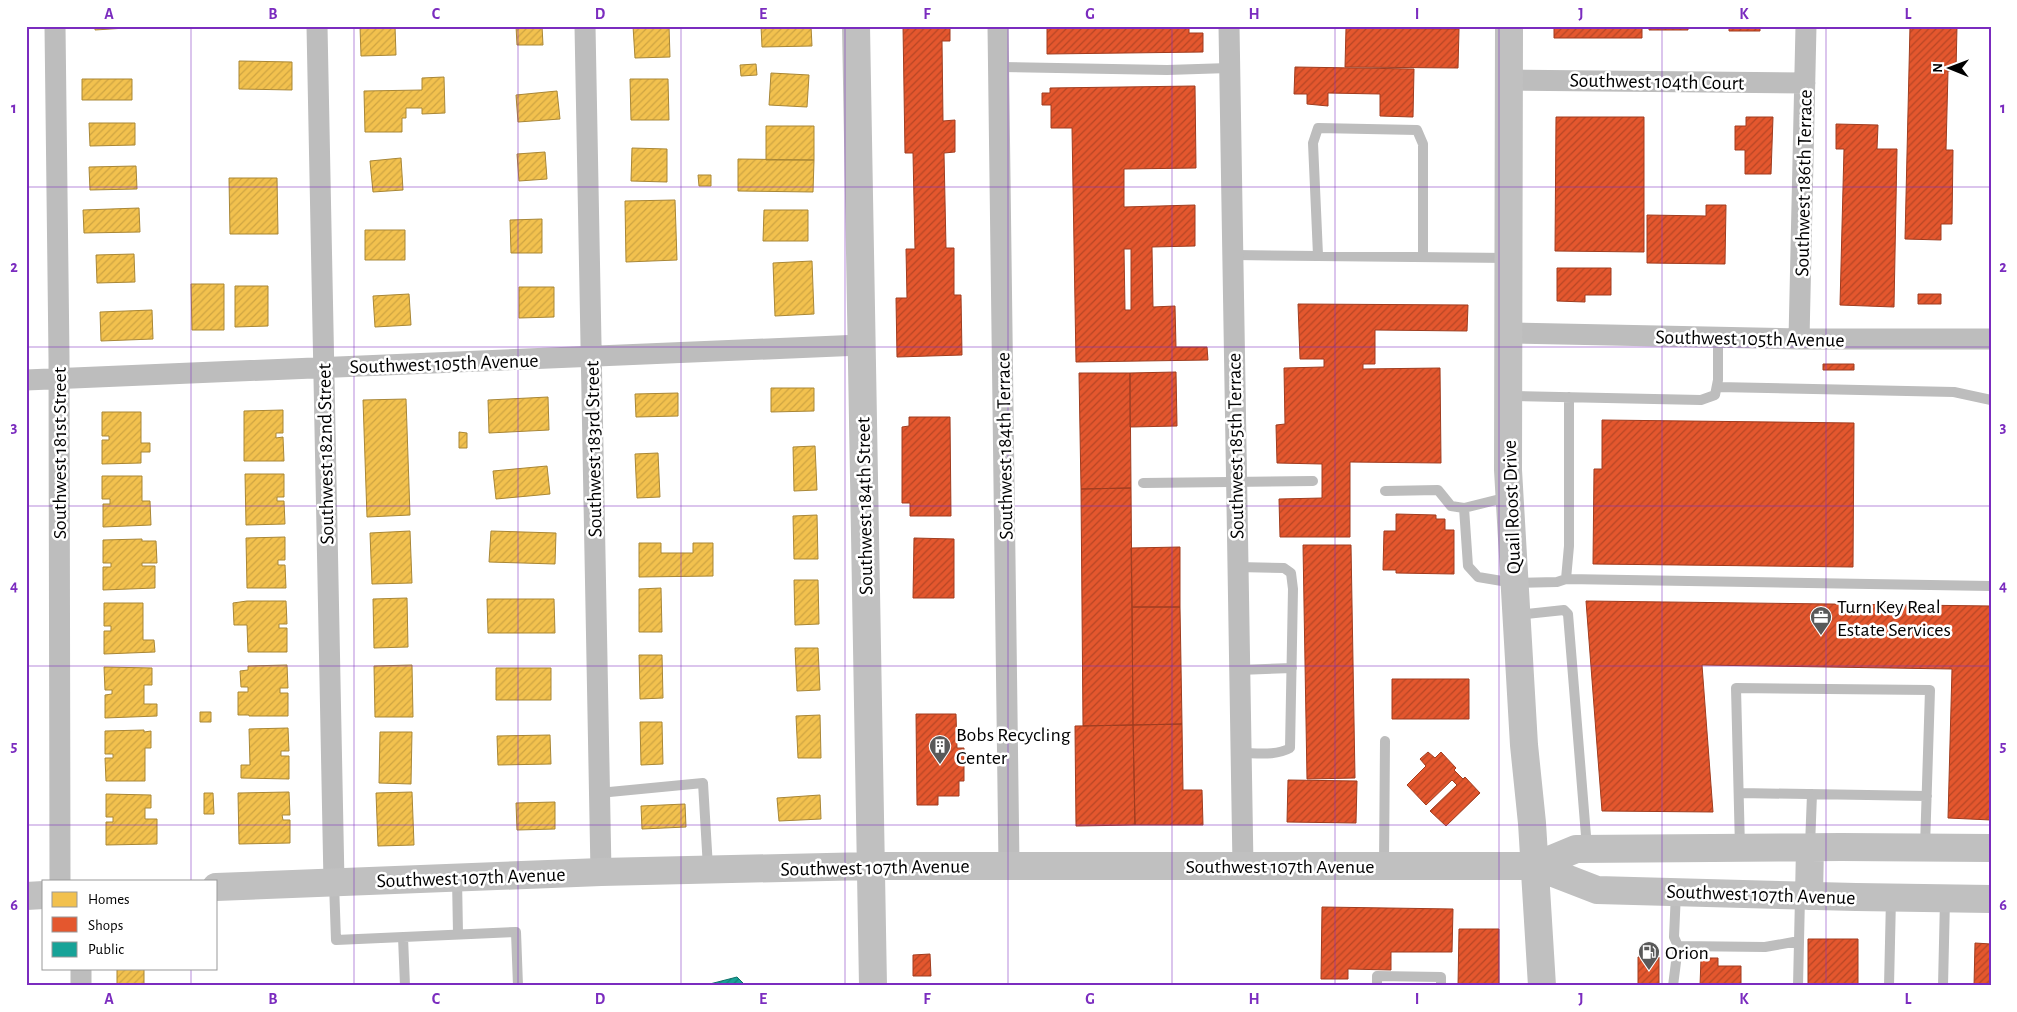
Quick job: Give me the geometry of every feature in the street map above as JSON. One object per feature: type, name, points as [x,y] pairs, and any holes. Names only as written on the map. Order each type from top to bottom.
[{"type":"street","name":"Southwest 181st Street","points":[[55,26],[60,880]]},
{"type":"street","name":"Southwest 182nd Street","points":[[317,26],[334,882]]},
{"type":"street","name":"Southwest 183rd Street","points":[[585,26],[601,872]]},
{"type":"street","name":"Southwest 184th Street","points":[[856,26],[872,986]]},
{"type":"street","name":"Southwest 184th Terrace","points":[[998,26],[1009,865]]},
{"type":"street","name":"Southwest 185th Terrace","points":[[1229,26],[1234,255],[1235,482],[1243,866]]},
{"type":"street","name":"Quail Roost Drive","points":[[1509,26],[1509,497],[1524,745],[1535,866],[1542,986]]},
{"type":"street","name":"Southwest 186th Terrace","points":[[1799,339],[1806,26]]},
{"type":"street","name":"Southwest 104th Court","points":[[1509,80],[1805,83]]},
{"type":"street","name":"Southwest 105th Avenue","points":[[1509,334],[1799,339],[1991,339]]},
{"type":"street","name":"Southwest 105th Avenue","points":[[26,380],[591,358],[861,345]]},
{"type":"street","points":[[1805,896],[1810,847]]},
{"type":"street","name":"Southwest 107th Avenue","points":[[1535,866],[1576,849],[1991,848]]},
{"type":"street","name":"Southwest 107th Avenue","points":[[218,887],[601,872],[870,866],[1535,866],[1597,890],[1991,899]]},
{"type":"street","points":[[26,896],[42,895]]},
{"type":"street","points":[[81,970],[81,986]]},
{"type":"lane","points":[[998,67],[1167,70],[1229,68]]},
{"type":"lane","points":[[1318,255],[1313,143],[1318,128],[1417,130],[1422,144],[1423,256]]},
{"type":"lane","points":[[1234,255],[1510,258]]},
{"type":"lane","points":[[1509,396],[1701,400],[1715,394],[1717,387],[1718,337]]},
{"type":"lane","points":[[1717,387],[1954,392],[1991,400]]},
{"type":"lane","points":[[1566,578],[1569,546],[1569,397]]},
{"type":"lane","points":[[1143,482],[1314,480]]},
{"type":"lane","points":[[1385,491],[1438,490],[1451,506],[1464,508],[1509,497]]},
{"type":"lane","points":[[1464,508],[1468,566],[1478,577],[1514,582],[1557,582],[1566,578],[1991,586]]},
{"type":"lane","points":[[1237,567],[1284,568],[1290,573],[1293,589],[1290,748],[1283,752],[1274,753],[1240,753]]},
{"type":"lane","points":[[1516,615],[1564,610],[1568,614],[1587,849]]},
{"type":"lane","points":[[1239,670],[1292,668]]},
{"type":"lane","points":[[1740,849],[1736,688],[1930,690],[1925,848]]},
{"type":"lane","points":[[1384,866],[1385,741]]},
{"type":"lane","points":[[599,793],[703,783],[708,870]]},
{"type":"lane","points":[[1740,793],[1927,796]]},
{"type":"lane","points":[[1810,847],[1812,794]]},
{"type":"lane","points":[[456,878],[458,934]]},
{"type":"lane","points":[[334,882],[336,940],[516,932],[518,986]]},
{"type":"lane","points":[[1673,986],[1678,946],[1674,937],[1676,892]]},
{"type":"lane","points":[[1798,986],[1799,941],[1805,896]]},
{"type":"lane","points":[[1889,986],[1891,898]]},
{"type":"lane","points":[[1943,986],[1945,898]]},
{"type":"lane","points":[[402,937],[405,986]]},
{"type":"lane","points":[[1678,946],[1765,948],[1799,941]]},
{"type":"lane","points":[[1377,986],[1377,976],[1441,977],[1441,986]]},
{"type":"building: Homes","points":[[95,26],[126,26],[126,28],[95,30]]},
{"type":"building: Homes","points":[[360,26],[395,26],[396,55],[361,56]]},
{"type":"building: Homes","points":[[516,26],[542,26],[543,45],[517,45]]},
{"type":"building: Homes","points":[[633,26],[669,26],[670,57],[635,58]]},
{"type":"building: Homes","points":[[761,26],[811,26],[812,46],[762,47]]},
{"type":"building: Homes","points":[[239,61],[292,62],[292,90],[239,89]]},
{"type":"building: Homes","points":[[756,64],[757,75],[741,76],[740,65]]},
{"type":"building: Homes","points":[[771,73],[809,75],[807,107],[769,105]]},
{"type":"building: Homes","points":[[444,77],[445,113],[422,114],[422,108],[406,108],[406,118],[402,118],[402,132],[365,132],[364,91],[422,90],[422,78]]},
{"type":"building: Homes","points":[[82,79],[132,79],[132,100],[82,100]]},
{"type":"building: Homes","points":[[630,79],[668,79],[669,120],[631,120]]},
{"type":"building: Homes","points":[[557,91],[560,119],[518,122],[516,95]]},
{"type":"building: Homes","points":[[89,123],[135,123],[135,145],[90,146]]},
{"type":"building: Homes","points":[[766,126],[814,126],[814,160],[766,160]]},
{"type":"building: Homes","points":[[632,148],[667,149],[667,182],[631,181]]},
{"type":"building: Homes","points":[[545,152],[547,179],[519,181],[517,154]]},
{"type":"building: Homes","points":[[401,158],[403,190],[373,192],[370,161]]},
{"type":"building: Homes","points":[[738,159],[814,160],[813,192],[738,191]]},
{"type":"building: Homes","points":[[136,166],[137,189],[90,190],[89,167]]},
{"type":"building: Homes","points":[[698,175],[711,175],[711,186],[699,186]]},
{"type":"building: Homes","points":[[229,178],[277,178],[278,234],[230,234]]},
{"type":"building: Homes","points":[[675,200],[677,260],[626,262],[625,201]]},
{"type":"building: Homes","points":[[139,208],[140,232],[84,233],[83,210]]},
{"type":"building: Homes","points":[[764,210],[808,210],[808,241],[763,241]]},
{"type":"building: Homes","points":[[542,219],[542,253],[511,253],[510,220]]},
{"type":"building: Homes","points":[[365,230],[405,230],[405,260],[365,260]]},
{"type":"building: Homes","points":[[134,254],[135,282],[97,283],[96,255]]},
{"type":"building: Homes","points":[[812,261],[814,314],[775,316],[773,263]]},
{"type":"building: Homes","points":[[191,284],[224,284],[224,330],[192,330]]},
{"type":"building: Homes","points":[[235,286],[268,286],[268,326],[235,327]]},
{"type":"building: Homes","points":[[519,287],[554,287],[554,317],[519,318]]},
{"type":"building: Homes","points":[[409,294],[411,325],[375,327],[373,296]]},
{"type":"building: Homes","points":[[152,310],[153,339],[101,341],[100,312]]},
{"type":"building: Homes","points":[[771,388],[814,388],[814,411],[771,412]]},
{"type":"building: Homes","points":[[678,393],[678,416],[636,417],[635,394]]},
{"type":"building: Homes","points":[[548,397],[549,430],[489,433],[488,400]]},
{"type":"building: Homes","points":[[406,399],[410,515],[367,517],[363,400]]},
{"type":"building: Homes","points":[[283,410],[283,433],[276,433],[276,438],[283,437],[284,461],[244,461],[244,411]]},
{"type":"building: Homes","points":[[102,412],[141,412],[141,443],[150,443],[150,452],[141,452],[141,463],[102,464],[102,440],[109,440],[109,436],[102,436]]},
{"type":"building: Homes","points":[[459,432],[467,433],[467,448],[459,448]]},
{"type":"building: Homes","points":[[815,446],[817,490],[794,491],[793,447]]},
{"type":"building: Homes","points":[[658,453],[660,497],[637,498],[635,454]]},
{"type":"building: Homes","points":[[547,466],[550,494],[496,499],[493,471]]},
{"type":"building: Homes","points":[[245,474],[284,474],[284,497],[277,497],[277,501],[284,501],[285,524],[246,525]]},
{"type":"building: Homes","points":[[102,476],[142,476],[142,501],[150,501],[151,525],[103,527],[103,504],[110,504],[110,499],[102,499]]},
{"type":"building: Homes","points":[[817,515],[818,559],[794,559],[793,516]]},
{"type":"building: Homes","points":[[410,531],[412,583],[372,584],[370,533]]},
{"type":"building: Homes","points":[[491,531],[556,533],[555,564],[489,562]]},
{"type":"building: Homes","points":[[285,537],[285,560],[278,560],[278,565],[285,565],[286,588],[247,588],[246,538]]},
{"type":"building: Homes","points":[[142,539],[142,541],[156,541],[157,563],[142,563],[142,566],[155,566],[155,588],[103,590],[103,567],[111,567],[111,563],[103,563],[103,540]]},
{"type":"building: Homes","points":[[639,543],[661,543],[661,553],[693,553],[693,543],[713,543],[713,576],[639,577]]},
{"type":"building: Homes","points":[[794,580],[818,580],[819,624],[795,625]]},
{"type":"building: Homes","points":[[661,588],[662,632],[639,632],[639,589]]},
{"type":"building: Homes","points":[[407,598],[408,647],[374,648],[373,599]]},
{"type":"building: Homes","points":[[487,599],[554,599],[555,633],[488,633]]},
{"type":"building: Homes","points":[[286,601],[287,624],[279,624],[279,628],[287,628],[287,652],[248,652],[247,625],[234,625],[233,603]]},
{"type":"building: Homes","points":[[104,603],[143,603],[143,640],[154,640],[155,652],[104,654],[104,631],[111,631],[111,626],[104,626]]},
{"type":"building: Homes","points":[[795,648],[818,648],[820,690],[797,691]]},
{"type":"building: Homes","points":[[27,649],[28,678],[26,678]]},
{"type":"building: Homes","points":[[639,655],[662,655],[663,698],[640,699]]},
{"type":"building: Homes","points":[[287,665],[288,688],[280,688],[280,693],[288,693],[288,716],[238,715],[238,692],[248,692],[248,687],[241,687],[240,671],[248,670],[248,666]]},
{"type":"building: Homes","points":[[412,665],[413,717],[375,717],[374,666]]},
{"type":"building: Homes","points":[[104,667],[152,668],[152,685],[144,685],[144,704],[157,704],[157,716],[105,718],[105,695],[112,694],[112,690],[105,690]]},
{"type":"building: Homes","points":[[496,668],[551,668],[551,700],[496,700]]},
{"type":"building: Homes","points":[[200,712],[211,712],[211,722],[200,722]]},
{"type":"building: Homes","points":[[820,715],[821,758],[798,758],[796,716]]},
{"type":"building: Homes","points":[[640,722],[662,722],[663,764],[641,765]]},
{"type":"building: Homes","points":[[288,728],[289,751],[281,751],[281,756],[289,756],[289,779],[241,778],[241,765],[250,765],[249,729]]},
{"type":"building: Homes","points":[[144,730],[144,732],[151,731],[151,748],[145,748],[145,781],[106,781],[105,758],[113,758],[113,754],[105,754],[105,731]]},
{"type":"building: Homes","points":[[380,732],[412,732],[411,784],[379,783]]},
{"type":"building: Homes","points":[[550,735],[551,764],[498,765],[497,736]]},
{"type":"building: Homes","points":[[26,768],[28,768],[28,797],[26,797]]},
{"type":"building: Homes","points":[[289,792],[290,815],[282,815],[283,820],[290,820],[290,843],[239,844],[238,793]]},
{"type":"building: Homes","points":[[412,792],[414,845],[378,846],[376,793]]},
{"type":"building: Homes","points":[[204,793],[213,793],[214,814],[204,814]]},
{"type":"building: Homes","points":[[106,794],[151,795],[151,808],[145,808],[145,819],[157,819],[157,844],[106,845],[106,822],[113,822],[113,817],[106,817]]},
{"type":"building: Homes","points":[[820,795],[821,819],[779,821],[777,798]]},
{"type":"building: Homes","points":[[555,802],[555,829],[517,830],[516,803]]},
{"type":"building: Homes","points":[[685,804],[686,827],[642,829],[641,806]]},
{"type":"building: Homes","points":[[117,970],[144,970],[144,986],[117,986]]},
{"type":"building: Shops","points":[[903,26],[950,26],[950,41],[942,41],[943,121],[955,120],[955,152],[944,153],[946,248],[954,248],[954,295],[961,295],[962,355],[897,357],[896,298],[907,298],[906,249],[915,249],[913,153],[905,153]]},
{"type":"building: Shops","points":[[1047,26],[1189,26],[1189,33],[1203,33],[1203,52],[1047,54]]},
{"type":"building: Shops","points":[[1554,26],[1642,26],[1642,38],[1554,38]]},
{"type":"building: Shops","points":[[1649,26],[1688,26],[1688,30],[1649,30]]},
{"type":"building: Shops","points":[[1729,26],[1760,26],[1760,31],[1729,31]]},
{"type":"building: Shops","points":[[1910,26],[1957,26],[1956,71],[1948,71],[1946,150],[1953,150],[1952,224],[1941,224],[1941,240],[1905,239]]},
{"type":"building: Shops","points":[[1346,28],[1459,29],[1458,68],[1345,67]]},
{"type":"building: Shops","points":[[1295,67],[1414,69],[1413,117],[1380,116],[1380,94],[1328,93],[1328,106],[1307,104],[1307,94],[1294,94]]},
{"type":"building: Shops","points":[[1195,86],[1196,168],[1124,169],[1124,207],[1195,205],[1195,246],[1152,247],[1153,307],[1175,306],[1176,347],[1207,347],[1208,360],[1076,362],[1072,128],[1051,128],[1051,105],[1042,105],[1042,93],[1050,93],[1050,88]],"holes":[[[1124,249],[1131,249],[1131,310],[1125,310]]]},
{"type":"building: Shops","points":[[1556,117],[1644,117],[1644,252],[1555,251]]},
{"type":"building: Shops","points":[[1746,117],[1773,117],[1771,174],[1745,174],[1745,150],[1735,150],[1735,126],[1746,126]]},
{"type":"building: Shops","points":[[1836,124],[1878,125],[1877,149],[1897,149],[1894,307],[1840,305],[1844,149],[1836,149]]},
{"type":"building: Shops","points":[[1706,205],[1726,205],[1725,264],[1647,263],[1647,215],[1706,216]]},
{"type":"building: Shops","points":[[1557,268],[1611,268],[1611,295],[1585,295],[1585,302],[1557,301]]},
{"type":"building: Shops","points":[[1918,294],[1941,294],[1941,304],[1918,304]]},
{"type":"building: Shops","points":[[1298,304],[1468,305],[1467,331],[1375,330],[1375,364],[1363,364],[1363,369],[1440,368],[1441,463],[1350,462],[1350,537],[1280,537],[1279,499],[1322,498],[1322,464],[1277,463],[1276,425],[1285,424],[1284,368],[1324,367],[1324,359],[1300,359]]},
{"type":"building: Shops","points":[[1823,364],[1854,364],[1854,370],[1823,370]]},
{"type":"building: Shops","points":[[1176,372],[1177,426],[1130,427],[1130,373]]},
{"type":"building: Shops","points":[[1079,373],[1130,373],[1131,488],[1081,489]]},
{"type":"building: Shops","points":[[909,417],[950,417],[951,516],[910,516],[910,503],[902,503],[902,427],[909,426]]},
{"type":"building: Shops","points":[[1602,420],[1854,423],[1853,567],[1593,564],[1594,469],[1602,469]]},
{"type":"building: Shops","points":[[1131,488],[1133,725],[1083,726],[1081,489]]},
{"type":"building: Shops","points":[[1396,514],[1436,515],[1436,519],[1445,519],[1445,530],[1454,530],[1454,574],[1396,573],[1396,570],[1383,570],[1384,531],[1396,531]]},
{"type":"building: Shops","points":[[914,538],[954,539],[954,598],[913,598]]},
{"type":"building: Shops","points":[[1303,545],[1351,545],[1355,778],[1307,779]]},
{"type":"building: Shops","points":[[1180,547],[1180,607],[1132,607],[1131,548]]},
{"type":"building: Shops","points":[[1586,601],[1991,606],[1991,820],[1948,818],[1952,669],[1702,665],[1713,812],[1602,811]]},
{"type":"building: Shops","points":[[1132,607],[1180,607],[1182,724],[1133,725]]},
{"type":"building: Shops","points":[[1392,679],[1469,679],[1469,719],[1392,719]]},
{"type":"building: Shops","name":"Bobs Recycling Center","points":[[916,714],[956,714],[957,748],[964,748],[964,781],[959,781],[959,796],[938,796],[938,805],[917,805]]},
{"type":"building: Shops","points":[[1182,724],[1183,790],[1202,790],[1203,825],[1135,825],[1133,725]]},
{"type":"building: Shops","points":[[1133,725],[1135,825],[1076,826],[1075,726]]},
{"type":"building: Shops","points":[[1428,752],[1435,758],[1441,752],[1456,768],[1454,770],[1463,779],[1465,777],[1480,793],[1446,826],[1430,811],[1457,785],[1452,780],[1426,805],[1407,785],[1426,766],[1420,759]]},
{"type":"building: Shops","points":[[1288,780],[1357,781],[1356,823],[1287,822]]},
{"type":"building: Shops","points":[[1322,907],[1453,909],[1452,952],[1391,952],[1391,970],[1348,969],[1348,979],[1321,979]]},
{"type":"building: Shops","points":[[1459,929],[1499,929],[1499,986],[1458,986]]},
{"type":"building: Shops","points":[[1808,939],[1858,939],[1858,986],[1808,986]]},
{"type":"building: Shops","points":[[1975,943],[1991,944],[1991,986],[1974,986]]},
{"type":"building: Shops","points":[[930,954],[931,976],[913,976],[913,955]]},
{"type":"building: Shops","name":"Orion","points":[[1638,957],[1659,957],[1659,986],[1638,986]]},
{"type":"building: Shops","points":[[1701,958],[1718,958],[1718,966],[1741,966],[1741,986],[1700,986]]},
{"type":"building: Public","points":[[737,977],[746,986],[702,986]]},
{"type":"place","name":"Turn Key Real Estate Services","points":[[1821,636]]},
{"type":"place","name":"Bobs Recycling Center","points":[[940,765]]},
{"type":"place","name":"Orion","points":[[1649,971]]}]
